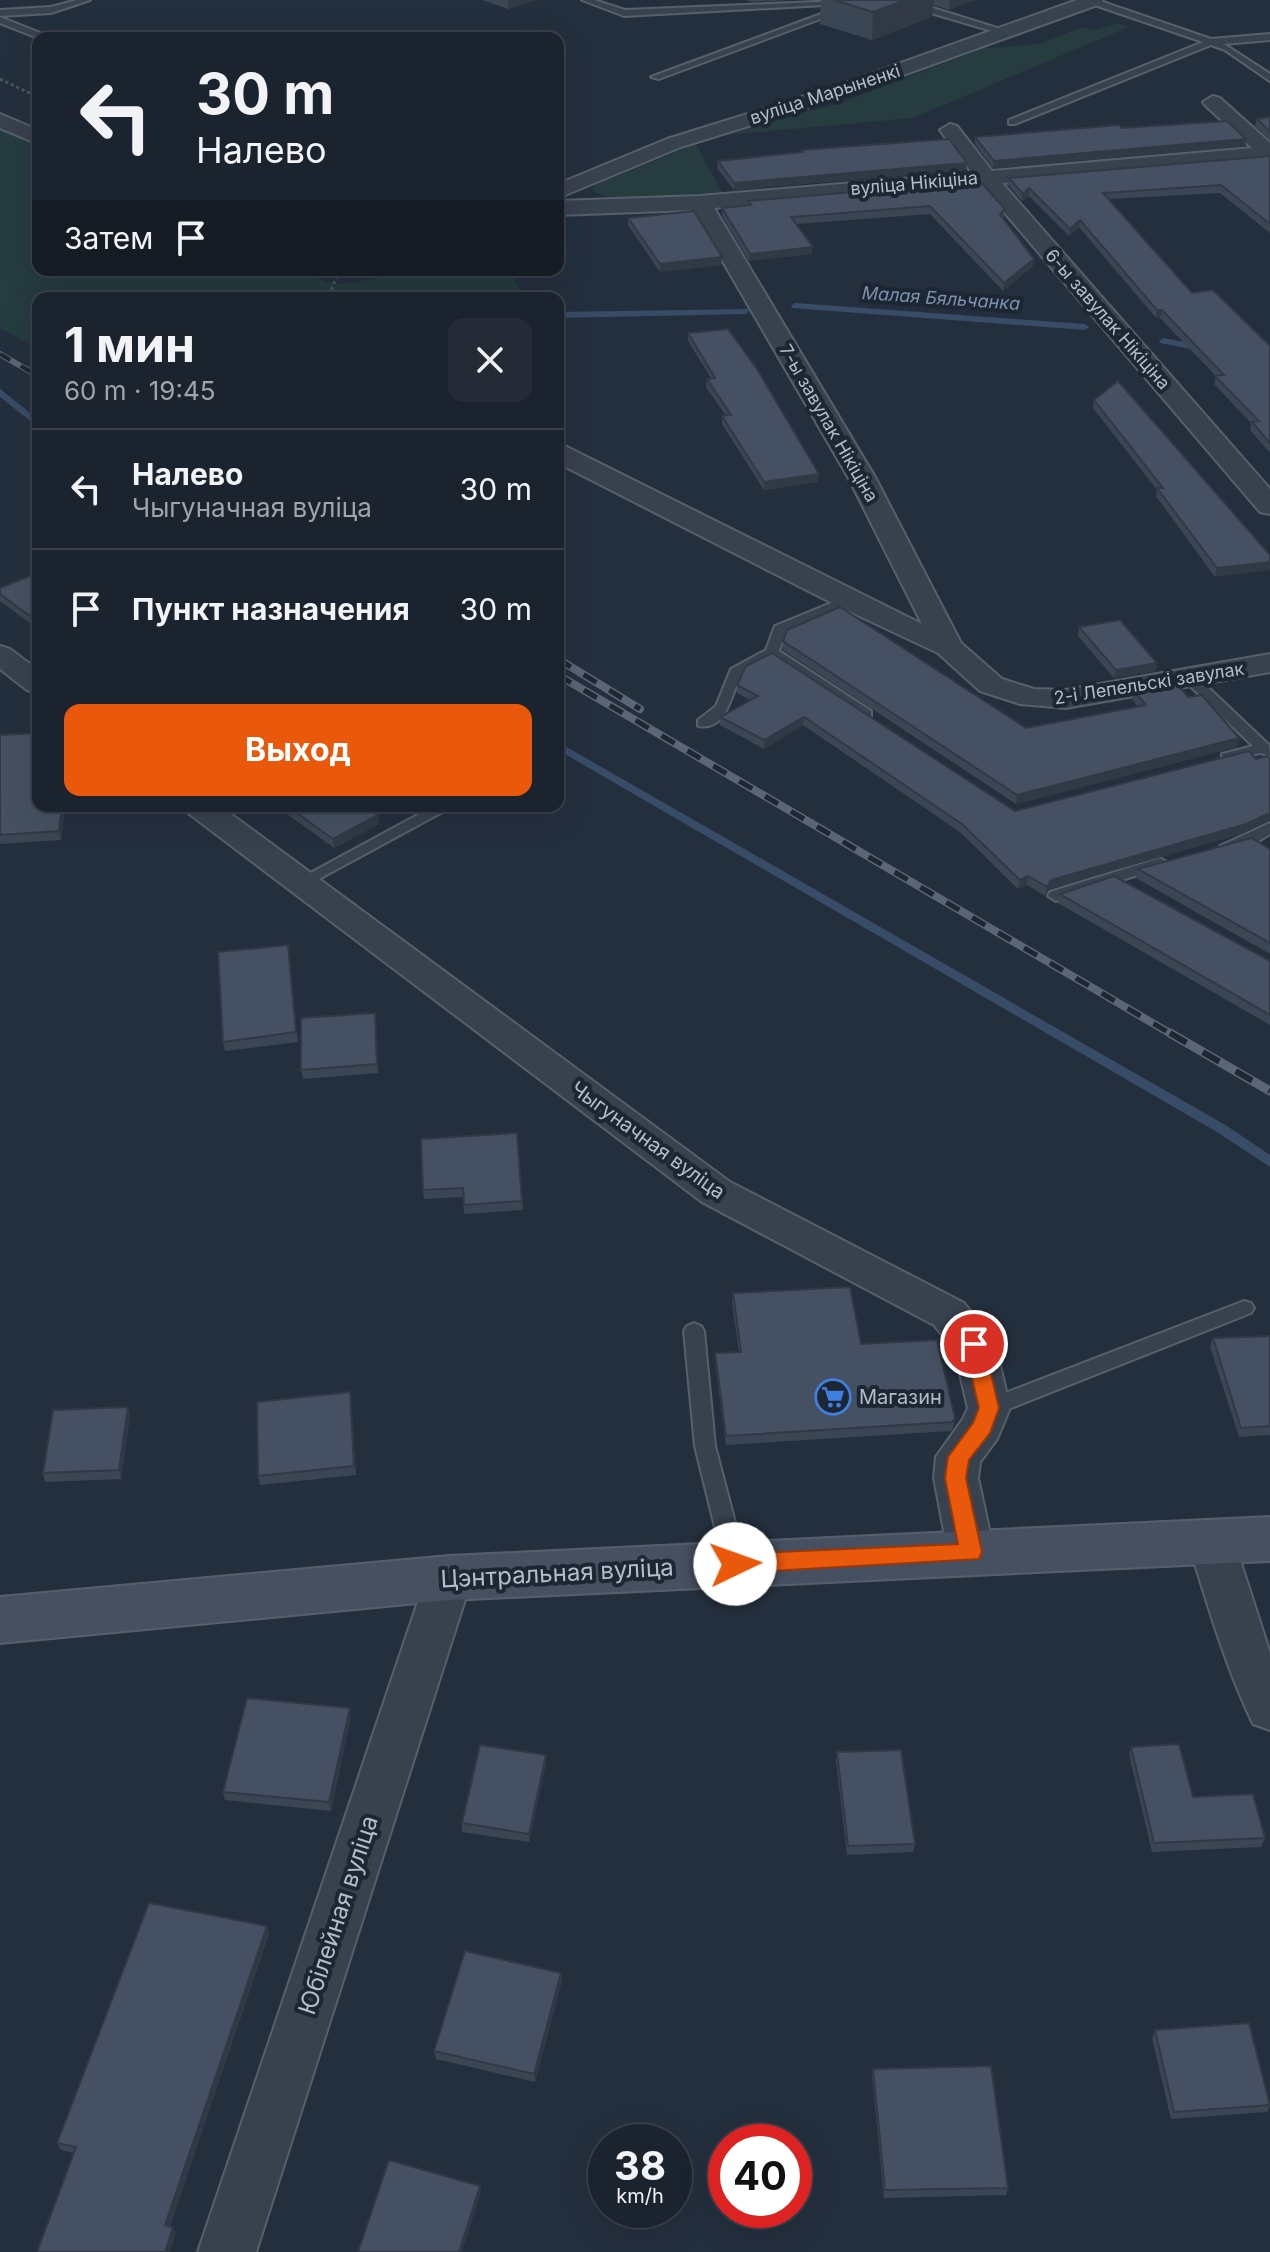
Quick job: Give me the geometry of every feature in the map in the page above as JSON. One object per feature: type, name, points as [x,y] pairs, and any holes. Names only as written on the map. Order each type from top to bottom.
[{"type":"street","name":"вуліца Марыненкі","points":[[564,189],[674,143],[838,92],[1093,0]]},
{"type":"street","points":[[1213,102],[1269,153]]},
{"type":"street","points":[[0,120],[32,135]]},
{"type":"street","name":"6-ы завулак Нікіціна","points":[[950,130],[985,176],[1270,506]]},
{"type":"street","name":"вуліца Нікіціна","points":[[564,208],[700,203],[1269,153]]},
{"type":"street","name":"7-ы завулак Нікіціна","points":[[700,203],[917,579],[948,647]]},
{"type":"street","points":[[564,456],[848,600],[948,647]]},
{"type":"street","points":[[848,600],[917,579]]},
{"type":"street","name":"2-і Лепельскі завулак","points":[[948,647],[991,685],[1031,698],[1066,699],[1270,663]]},
{"type":"street","points":[[0,655],[32,679]]},
{"type":"street","name":"Чыгуначная вуліца","points":[[207,812],[716,1192],[949,1314],[974,1344],[989,1408]]},
{"type":"street","points":[[971,1552],[956,1478],[958,1457],[982,1427],[989,1408]]},
{"type":"street","name":"Цэнтральная вуліца","points":[[0,1620],[449,1578],[1270,1539]]},
{"type":"street","points":[[1211,1541],[1243,1645],[1270,1709]]},
{"type":"street","name":"Юбілейная вуліца","points":[[227,2252],[449,1578]]},
{"type":"lane","points":[[0,13],[51,10],[86,0]]},
{"type":"lane","points":[[586,0],[624,13],[860,0]]},
{"type":"lane","points":[[656,77],[869,0]]},
{"type":"lane","points":[[880,0],[901,1],[1006,32]]},
{"type":"lane","points":[[1093,0],[1228,48],[1270,78]]},
{"type":"lane","points":[[0,20],[32,33]]},
{"type":"lane","points":[[1012,122],[1211,42],[1270,37]]},
{"type":"lane","points":[[703,723],[722,708],[736,672],[772,652],[780,629],[848,600]]},
{"type":"lane","points":[[772,652],[873,719]]},
{"type":"lane","points":[[1191,679],[1267,751]]},
{"type":"lane","points":[[1205,763],[1267,751]]},
{"type":"lane","points":[[300,883],[434,812]]},
{"type":"lane","points":[[1205,852],[1251,839],[1270,828]]},
{"type":"lane","points":[[1251,839],[1270,852]]},
{"type":"lane","points":[[1056,896],[1175,860]]},
{"type":"lane","points":[[1114,876],[1140,891]]},
{"type":"lane","points":[[989,1408],[1244,1308]]},
{"type":"lane","points":[[694,1331],[705,1446],[735,1564]]},
{"type":"path","points":[[0,79],[32,94]]},
{"type":"green space","points":[[1118,23],[1129,27],[913,118],[726,135],[768,120],[831,106],[985,48],[1038,44],[1081,28],[1096,30]]},
{"type":"green space","points":[[0,128],[32,144],[32,276],[313,276],[342,284],[385,276],[512,276],[522,292],[357,292],[351,289],[340,292],[32,292],[32,346],[0,328]]},
{"type":"green space","points":[[696,144],[724,196],[618,199],[602,196],[592,189],[595,185]]},
{"type":"building","points":[[834,0],[905,0],[873,12]]},
{"type":"building","points":[[1270,117],[1270,132],[1257,119]]},
{"type":"building","points":[[1227,121],[1246,139],[994,161],[975,137],[1119,125],[1122,128]]},
{"type":"building","points":[[949,139],[967,163],[734,183],[718,161],[802,150]]},
{"type":"building","points":[[1270,156],[1270,224],[1221,185],[1103,193],[1192,293],[1213,290],[1270,346],[1270,443],[1252,422],[1259,421],[1215,376],[1224,375],[1162,310],[1157,310],[1080,220],[1070,229],[1029,188],[1023,194],[1009,178]]},
{"type":"building","points":[[980,181],[1005,209],[1000,214],[1034,259],[1004,283],[930,206],[791,217],[813,247],[750,254],[722,208],[751,205],[748,201]]},
{"type":"building","points":[[694,211],[722,257],[660,264],[628,218]]},
{"type":"building","points":[[728,329],[757,369],[819,474],[764,482],[722,416],[731,415],[707,379],[715,378],[688,333]]},
{"type":"building","points":[[1118,381],[1270,555],[1270,562],[1217,568],[1157,488],[1163,488],[1094,400]]},
{"type":"building","points":[[32,575],[32,618],[0,594],[0,588]]},
{"type":"building","points":[[840,607],[1026,728],[1146,705],[1134,691],[1176,683],[1188,697],[1202,695],[1239,738],[1017,795],[783,641],[787,630]]},
{"type":"building","points":[[1120,620],[1157,663],[1116,670],[1079,627]]},
{"type":"building","points":[[772,653],[1015,811],[1249,751],[1256,759],[1267,756],[1270,759],[1270,813],[1246,824],[1051,880],[1047,887],[1028,876],[1020,880],[962,824],[804,717],[764,740],[720,717],[758,696],[737,685],[746,666]]},
{"type":"building","points":[[32,733],[32,812],[61,812],[59,831],[0,835],[0,735]]},
{"type":"building","points":[[295,812],[374,812],[378,815],[333,839]]},
{"type":"building","points":[[1251,838],[1270,849],[1270,943],[1138,869]]},
{"type":"building","points":[[1114,876],[1270,961],[1270,1015],[1060,894]]},
{"type":"building","points":[[288,945],[296,1032],[223,1042],[218,952]]},
{"type":"building","points":[[375,1013],[377,1064],[301,1070],[301,1018]]},
{"type":"building","points":[[517,1133],[522,1201],[464,1205],[463,1188],[423,1190],[421,1139]]},
{"type":"building","name":"Магазин","points":[[850,1287],[861,1344],[937,1340],[955,1418],[952,1422],[726,1436],[715,1353],[741,1352],[733,1293]]},
{"type":"building","points":[[1270,1336],[1270,1426],[1241,1428],[1213,1338]]},
{"type":"building","points":[[350,1392],[354,1466],[258,1476],[257,1402]]},
{"type":"building","points":[[128,1407],[119,1470],[43,1473],[53,1410]]},
{"type":"building","points":[[247,1698],[350,1708],[329,1802],[223,1792]]},
{"type":"building","points":[[1179,1744],[1193,1797],[1253,1794],[1265,1838],[1154,1843],[1131,1747]]},
{"type":"building","points":[[480,1745],[546,1755],[529,1834],[462,1823]]},
{"type":"building","points":[[901,1750],[915,1844],[848,1846],[837,1752]]},
{"type":"building","points":[[149,1903],[267,1926],[165,2225],[173,2227],[165,2252],[37,2252],[76,2147],[57,2143]]},
{"type":"building","points":[[465,1951],[561,1973],[534,2074],[434,2051]]},
{"type":"building","points":[[1249,2023],[1270,2105],[1174,2112],[1155,2030]]},
{"type":"building","points":[[991,2066],[1008,2188],[885,2190],[873,2069]]},
{"type":"building","points":[[389,2160],[480,2186],[459,2252],[358,2252]]},
{"type":"waterway","name":"Малая Бяльчанка","points":[[795,306],[1085,327]]},
{"type":"waterway","name":"Малая Бяльчанка","points":[[564,315],[745,311]]},
{"type":"waterway","name":"Малая Бяльчанка","points":[[1163,341],[1206,349]]},
{"type":"waterway","points":[[0,392],[32,419]]},
{"type":"waterway","points":[[564,748],[1222,1129],[1270,1162]]},
{"type":"railway","points":[[0,354],[32,373]]},
{"type":"railway","points":[[564,663],[640,709]]},
{"type":"railway","points":[[564,679],[1173,1035]]},
{"type":"railway","points":[[1170,1033],[1270,1091]]},
{"type":"place","name":"Магазин","points":[[833,1397]]},
{"type":"route","points":[[735,1564],[971,1552],[956,1478],[958,1457],[982,1427],[989,1408],[974,1344]]}]
